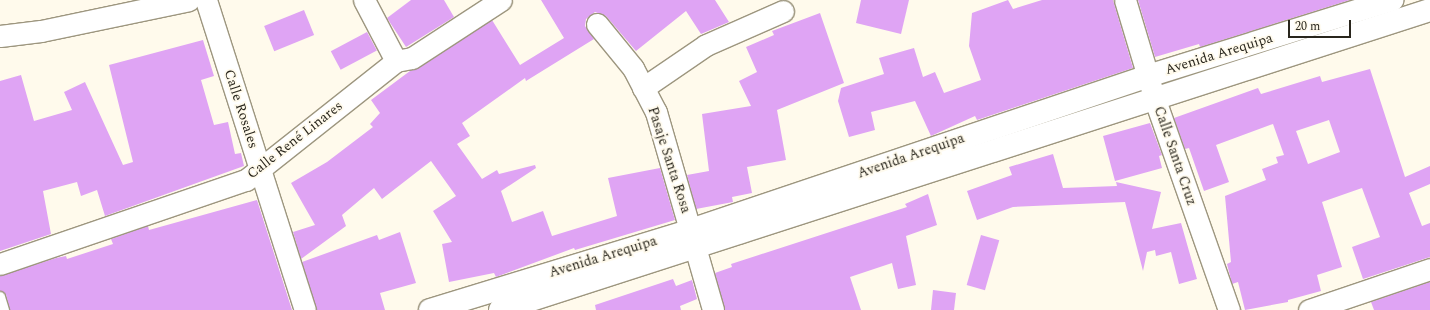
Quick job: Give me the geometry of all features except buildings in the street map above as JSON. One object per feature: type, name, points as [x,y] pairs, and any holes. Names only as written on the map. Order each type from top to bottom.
[{"type":"street","points":[[0,36],[41,31],[189,0]]},
{"type":"street","name":"Calle Rosales","points":[[206,0],[305,310]]},
{"type":"street","points":[[364,0],[396,61]]},
{"type":"street","name":"Calle René Linares","points":[[0,264],[246,180],[396,61],[412,58],[501,0]]},
{"type":"street","name":"Calle Santa Cruz","points":[[1125,0],[1155,100],[1229,310]]},
{"type":"street","name":"Avenida Arequipa","points":[[500,310],[693,239],[1148,76],[1392,0]]},
{"type":"street","name":"Avenida Arequipa","points":[[430,310],[693,239],[1155,100],[1430,10]]},
{"type":"street","points":[[643,88],[706,44],[783,11]]},
{"type":"street","name":"Pasaje Santa Rosa","points":[[597,24],[633,68],[656,112],[713,310]]},
{"type":"street","points":[[1308,310],[1430,269]]},
{"type":"lane","points":[[0,297],[4,310]]}]
